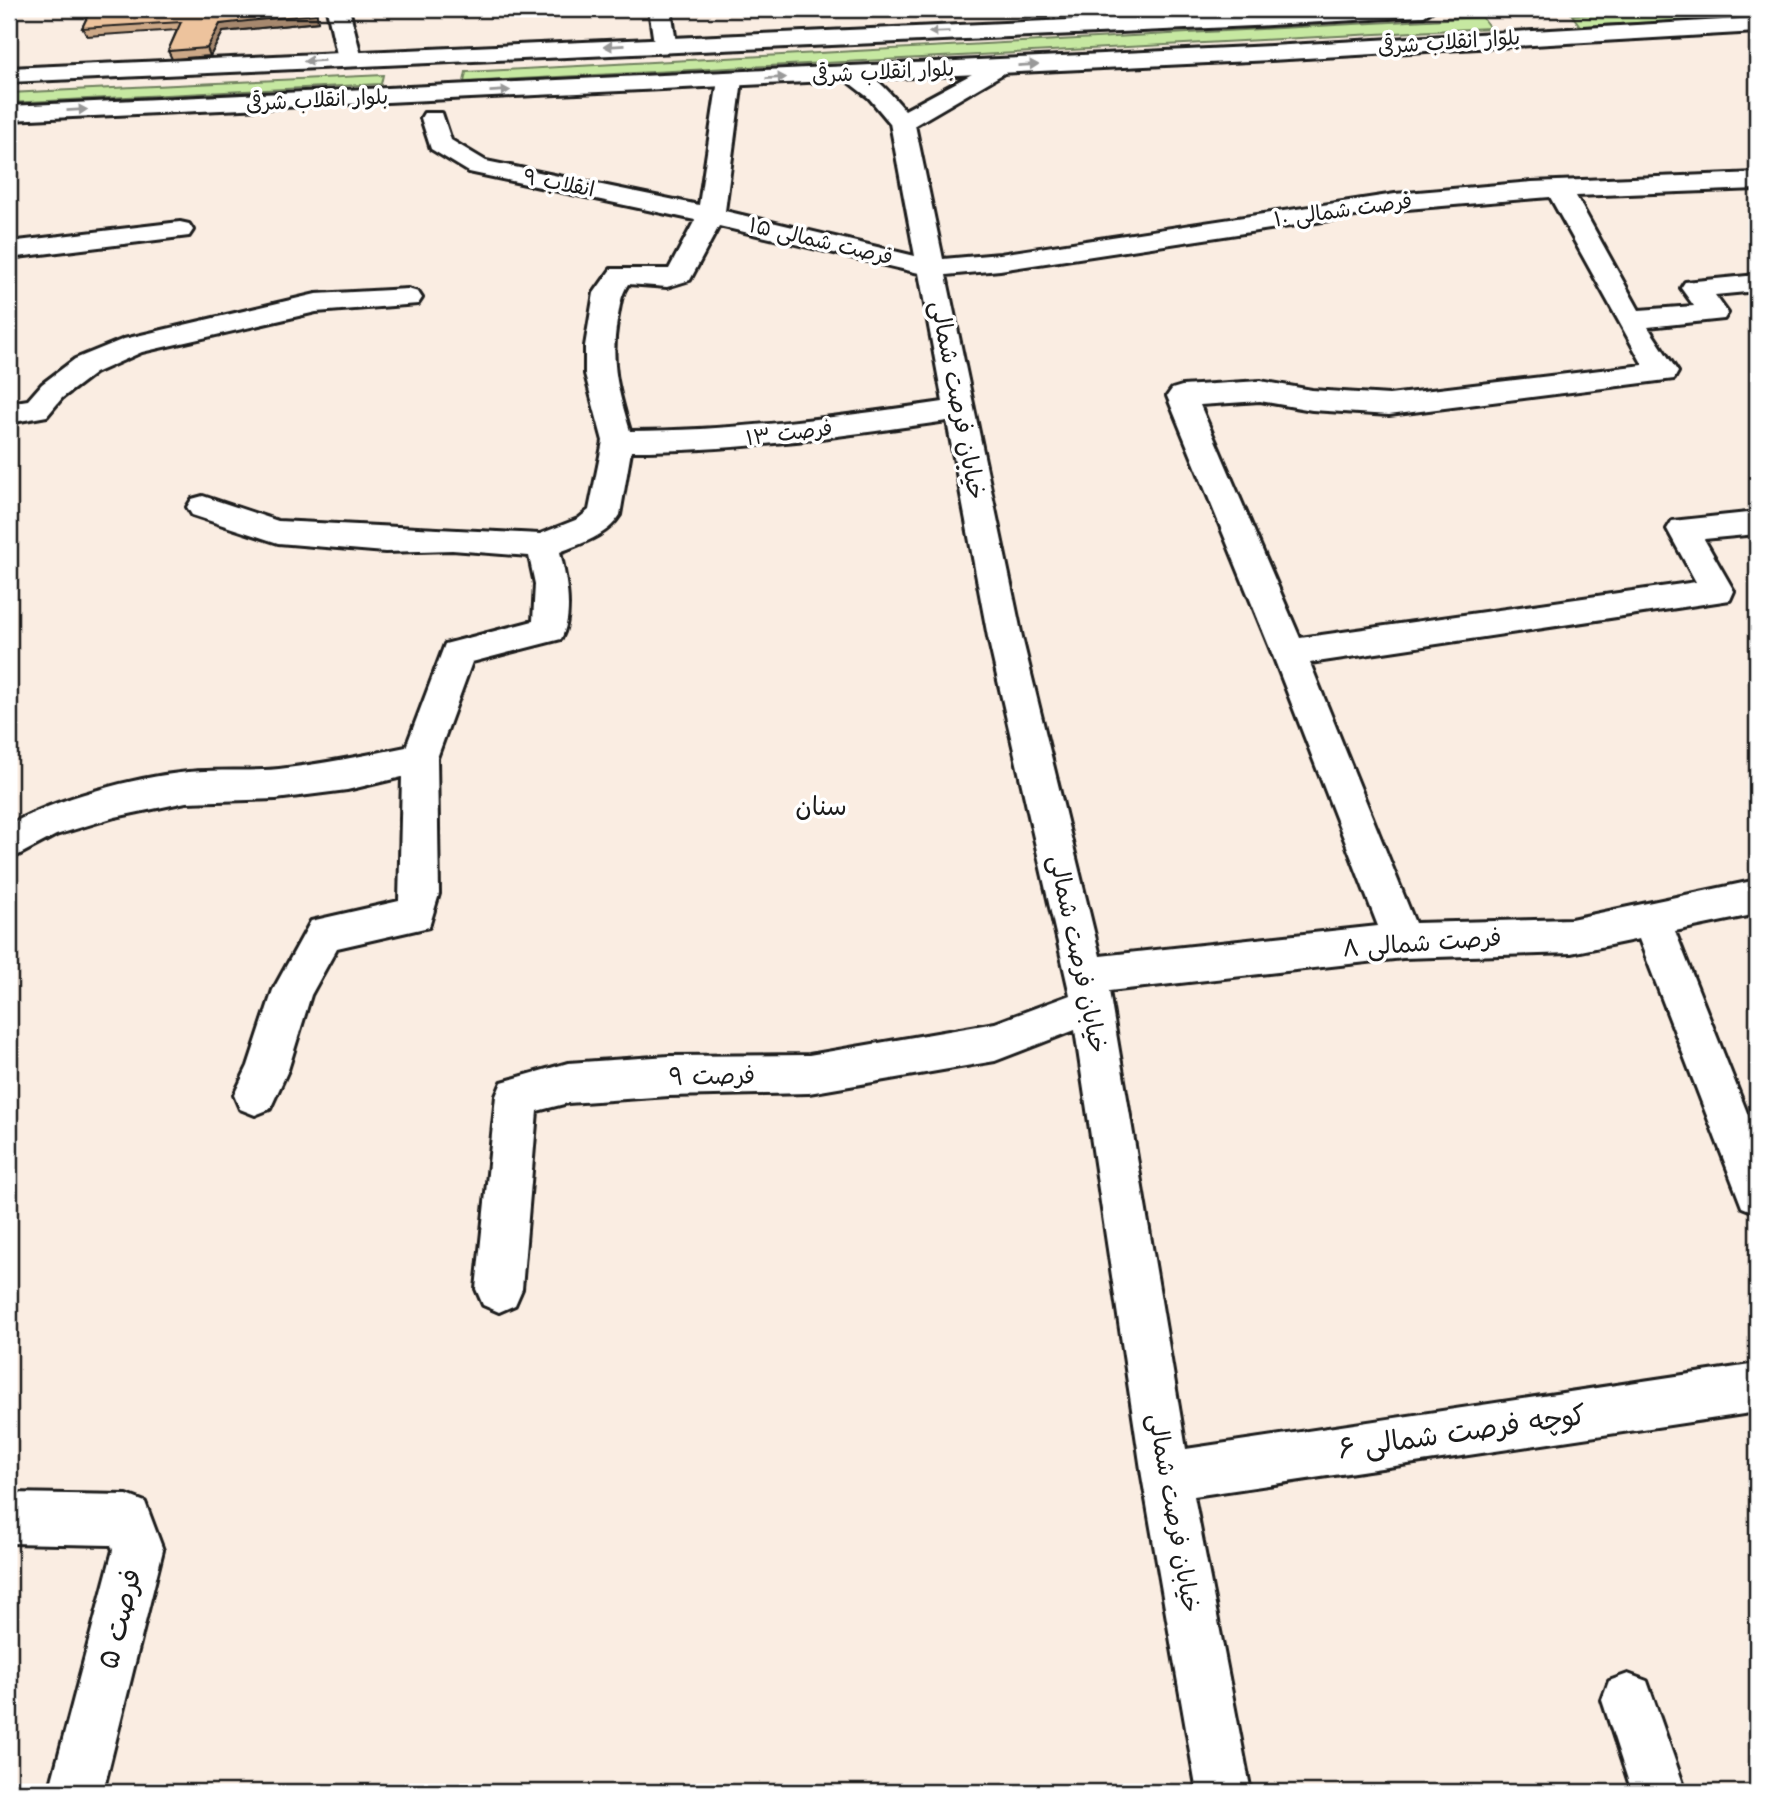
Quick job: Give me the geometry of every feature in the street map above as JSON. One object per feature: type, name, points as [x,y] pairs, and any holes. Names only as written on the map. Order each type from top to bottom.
[{"type":"street","points":[[338,9],[350,60]]},
{"type":"street","points":[[660,9],[665,43]]},
{"type":"street","name":"بلوار انقلاب شرقی","points":[[9,75],[1424,9]]},
{"type":"street","name":"بلوار انقلاب شرقی","points":[[9,113],[998,67],[1567,24],[1757,25]]},
{"type":"street","points":[[464,93],[451,85],[447,78],[474,54]]},
{"type":"street","points":[[366,97],[386,91],[401,79],[377,58]]},
{"type":"street","points":[[850,74],[877,93],[902,122],[998,67]]},
{"type":"street","points":[[202,507],[278,532],[385,540],[452,538],[543,546],[589,527],[604,515],[618,442],[598,374],[599,346],[608,293],[621,275],[667,279],[680,274],[710,215],[730,80]]},
{"type":"street","name":"انقلاب ۹","points":[[433,118],[440,144],[478,167],[710,215]]},
{"type":"street","name":"خیابان فرصت شمالی","points":[[902,122],[1005,636],[1089,990],[1166,1476],[1224,1792]]},
{"type":"street","name":"فرصت شمالی ۱۰","points":[[931,268],[1000,262],[1395,202],[1559,189],[1757,181]]},
{"type":"street","points":[[1403,942],[1289,653],[1182,396],[1260,391],[1312,400],[1388,405],[1664,372],[1649,354],[1559,189]]},
{"type":"street","name":"فرصت شمالی ۱۵","points":[[710,215],[931,268]]},
{"type":"street","points":[[9,250],[180,230]]},
{"type":"street","points":[[1630,319],[1714,313],[1695,288],[1757,283]]},
{"type":"street","points":[[9,413],[37,409],[52,391],[85,366],[134,345],[316,303],[408,298]]},
{"type":"street","name":"فرصت ۱۳","points":[[618,442],[706,441],[781,435],[960,409]]},
{"type":"street","points":[[1289,653],[1718,591],[1683,529],[1757,523]]},
{"type":"street","points":[[255,1095],[267,1070],[293,989],[325,933],[415,915],[420,901],[419,857],[423,798],[419,758],[437,708],[452,678],[457,653],[549,630],[551,584],[543,546]]},
{"type":"street","points":[[9,844],[45,823],[115,802],[187,788],[276,784],[347,775],[419,758]]},
{"type":"street","name":"فرصت شمالی ۸","points":[[1089,990],[1403,942],[1571,936],[1757,897]]},
{"type":"street","points":[[1651,920],[1757,1192]]},
{"type":"street","name":"فرصت ۹","points":[[499,1289],[517,1096],[568,1083],[669,1076],[809,1074],[995,1042],[1089,990]]},
{"type":"street","name":"کوچه فرصت شمالی ۶","points":[[1166,1476],[1757,1388]]},
{"type":"street","name":"فرصت ۵","points":[[9,1518],[127,1520],[138,1550],[76,1792]]},
{"type":"street","points":[[1628,1700],[1659,1792]]},
{"type":"green space","points":[[1689,9],[1757,9],[1757,17],[1580,26],[1572,15]]},
{"type":"green space","points":[[1482,17],[1490,28],[464,82],[466,72]]},
{"type":"green space","points":[[383,75],[381,84],[9,103],[9,93]]},
{"type":"building","points":[[91,9],[314,9],[315,14],[220,24],[207,48],[168,51],[181,22],[82,28]]},
{"type":"district","name":"سنان","points":[[821,807]]}]
